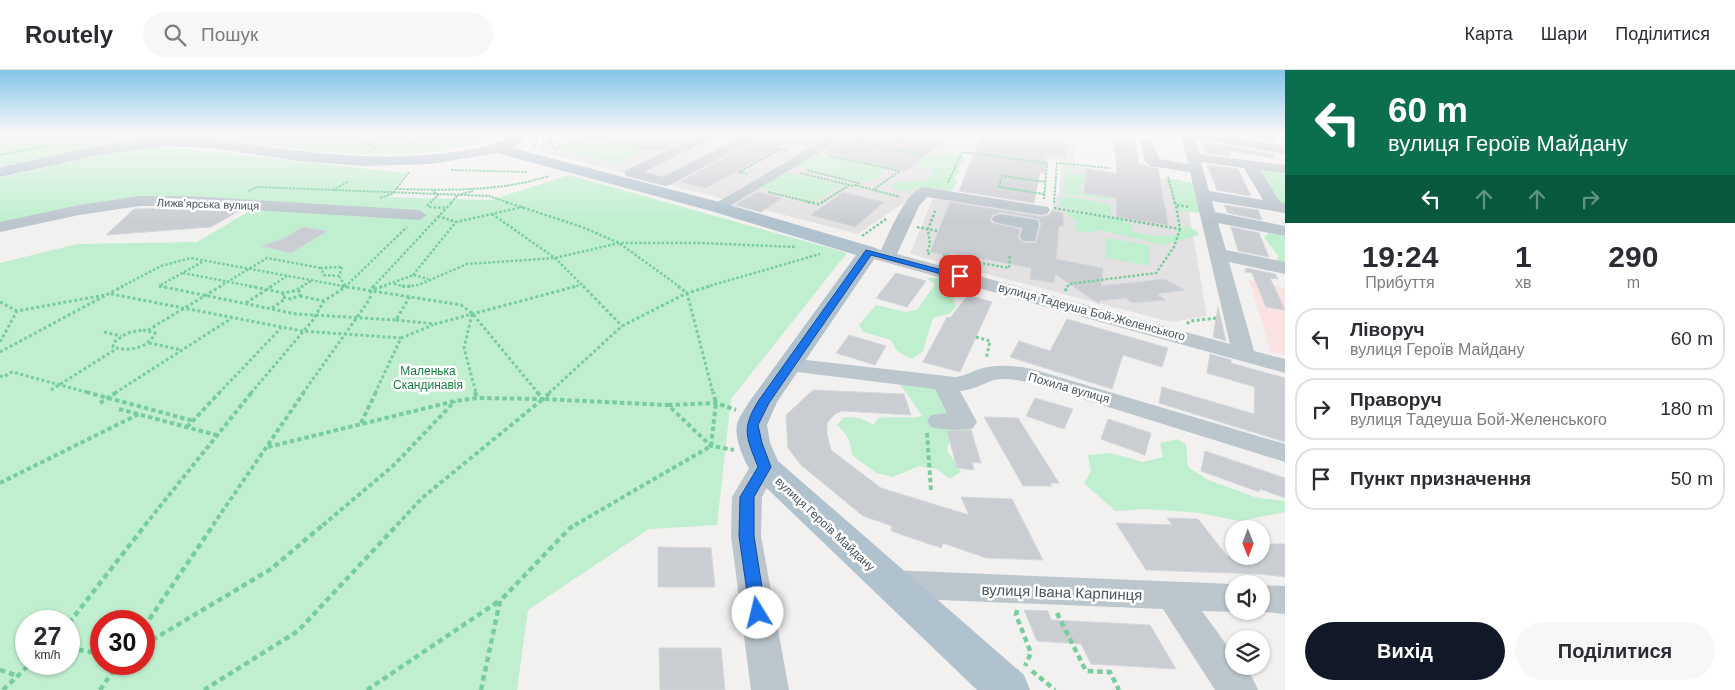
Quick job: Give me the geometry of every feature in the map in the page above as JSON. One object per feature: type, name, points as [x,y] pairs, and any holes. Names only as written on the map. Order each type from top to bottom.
[{"type":"main road","points":[[0,172],[41,163]]},
{"type":"main road","points":[[465,163],[551,169],[640,181],[717,207],[872,248]]},
{"type":"main road","points":[[535,163],[551,169]]},
{"type":"main road","name":"вулиця Героїв Майдану","points":[[872,248],[764,402],[752,425],[755,443],[752,458],[890,584],[1016,678]]},
{"type":"street","points":[[653,163],[631,173],[640,181],[665,182],[702,163]]},
{"type":"street","points":[[717,207],[794,163]]},
{"type":"street","points":[[1155,163],[1249,164],[1285,169]]},
{"type":"street","points":[[1195,163],[1244,354]]},
{"type":"street","points":[[1249,164],[1280,208]]},
{"type":"street","points":[[872,248],[912,198],[1042,210]]},
{"type":"street","name":"Лижвʼярська вулиця","points":[[0,227],[80,210],[140,202],[190,201],[422,211]]},
{"type":"street","points":[[940,202],[1031,224],[1029,237]]},
{"type":"street","points":[[1206,209],[1280,208]]},
{"type":"street","points":[[1206,209],[1285,231]]},
{"type":"street","name":"вулиця Тадеуша Бой-Желенського","points":[[872,248],[1285,366]]},
{"type":"street","points":[[1218,254],[1285,268]]},
{"type":"street","name":"Похила вулиця","points":[[789,365],[944,383],[974,382],[985,375],[1009,372],[1032,376],[1285,453]]},
{"type":"street","points":[[940,421],[964,422],[944,383]]},
{"type":"street","points":[[752,458],[747,497],[746,536],[770,690]]},
{"type":"street","name":"вулиця Івана Карпинця","points":[[890,584],[1225,598]]},
{"type":"street","points":[[1172,595],[1232,684],[1239,690]]},
{"type":"street","points":[[1270,599],[1285,600]]},
{"type":"path","points":[[865,163],[900,170],[873,190]]},
{"type":"path","points":[[957,163],[928,229],[930,244],[927,253],[1009,268],[1010,254]]},
{"type":"path","points":[[1040,163],[1048,164],[1042,210]]},
{"type":"path","points":[[1110,168],[1057,164],[1053,208],[1180,229]]},
{"type":"path","points":[[785,168],[849,185],[912,198]]},
{"type":"path","points":[[785,168],[859,183],[856,185]]},
{"type":"path","points":[[392,194],[410,170],[402,169]]},
{"type":"path","points":[[396,189],[473,190],[523,186],[551,169]]},
{"type":"path","points":[[1044,194],[999,187],[1002,176],[1046,182]]},
{"type":"path","points":[[1062,295],[1069,284],[1156,273],[1174,247],[1180,229],[1168,177]]},
{"type":"path","points":[[333,190],[349,181]]},
{"type":"path","points":[[751,188],[819,204],[849,185]]},
{"type":"path","points":[[258,187],[392,194],[489,196],[582,227],[619,243],[687,293],[716,404],[711,446]]},
{"type":"path","points":[[432,190],[438,195]]},
{"type":"path","points":[[155,611],[343,334],[370,299],[371,290],[458,196],[473,190]]},
{"type":"path","points":[[79,610],[216,435],[315,316],[324,301],[346,287],[438,195]]},
{"type":"path","points":[[1176,205],[1206,209]]},
{"type":"path","points":[[438,216],[456,222],[523,206]]},
{"type":"path","points":[[422,211],[446,208]]},
{"type":"path","points":[[492,214],[555,258],[622,326]]},
{"type":"path","points":[[872,248],[890,216]]},
{"type":"path","points":[[371,290],[394,284],[413,275],[456,222]]},
{"type":"path","points":[[912,226],[938,231]]},
{"type":"path","points":[[394,284],[413,286],[467,264],[555,258],[619,243],[700,243],[800,247]]},
{"type":"path","points":[[204,690],[298,631],[422,498],[543,399],[622,326],[687,293],[823,251],[816,249]]},
{"type":"path","points":[[0,352],[160,266],[191,258],[346,287],[461,305],[472,313],[543,399]]},
{"type":"path","points":[[148,330],[267,258],[321,268],[342,267],[339,276]]},
{"type":"path","points":[[206,260],[159,286],[315,316],[435,324]]},
{"type":"path","points":[[321,268],[324,275],[339,276]]},
{"type":"path","points":[[183,273],[284,293],[297,291],[312,280]]},
{"type":"path","points":[[413,275],[428,279]]},
{"type":"path","points":[[246,303],[288,276]]},
{"type":"path","points":[[339,276],[346,287]]},
{"type":"path","points":[[0,302],[17,311],[110,294],[302,331],[401,338],[435,324],[581,284]]},
{"type":"path","points":[[297,291],[301,293],[299,296]]},
{"type":"path","points":[[284,293],[282,296],[285,299]]},
{"type":"path","points":[[272,308],[285,299],[299,296],[324,301]]},
{"type":"path","points":[[396,320],[410,296]]},
{"type":"path","points":[[0,342],[17,311]]},
{"type":"path","points":[[472,313],[464,348],[477,398]]},
{"type":"path","points":[[1185,326],[1190,321],[1222,317]]},
{"type":"path","points":[[100,403],[232,318]]},
{"type":"path","points":[[187,427],[282,327]]},
{"type":"path","points":[[51,390],[116,349],[128,349],[148,343],[155,336],[152,331],[138,330],[121,336],[112,344],[116,349]]},
{"type":"path","points":[[104,332],[121,336]]},
{"type":"path","points":[[976,337],[990,341],[987,354]]},
{"type":"path","points":[[360,424],[401,338]]},
{"type":"path","points":[[148,343],[182,350]]},
{"type":"path","points":[[0,376],[3,377],[12,372],[194,421]]},
{"type":"path","points":[[268,446],[455,401],[477,398],[543,399],[668,406],[716,404],[741,411]]},
{"type":"path","points":[[155,638],[271,569],[393,466],[455,401]]},
{"type":"path","points":[[668,406],[711,446],[752,458]]},
{"type":"path","points":[[119,408],[216,435]]},
{"type":"path","points":[[0,483],[139,414]]},
{"type":"path","points":[[931,490],[927,426],[940,421]]},
{"type":"path","points":[[367,690],[500,601],[570,528],[711,446]]},
{"type":"path","points":[[481,690],[500,601]]},
{"type":"path","points":[[1056,610],[1086,672],[1110,672],[1119,690]]},
{"type":"path","points":[[1016,615],[1031,653],[1016,678]]},
{"type":"path","points":[[0,670],[18,676],[3,690]]},
{"type":"path","points":[[100,690],[110,675]]},
{"type":"shaded area","points":[[584,163],[944,163],[929,190],[922,190],[858,234],[765,210],[761,212],[729,204],[732,201]]},
{"type":"shaded area","points":[[1066,165],[1181,182],[1188,208],[1207,316],[1171,322],[910,254],[934,196],[1049,215],[1059,193],[1061,167]]},
{"type":"shaded area","points":[[1249,280],[1285,288],[1285,355],[1271,352]]},
{"type":"green space","points":[[0,163],[19,163],[19,163],[0,166]]},
{"type":"green space","name":"Маленька Скандинавія","points":[[65,163],[313,163],[406,173],[388,197],[491,200],[569,175],[847,253],[731,399],[717,525],[649,529],[528,610],[517,690],[0,690],[0,263],[77,244],[197,242],[265,202],[178,197],[0,224],[0,178]]},
{"type":"green space","points":[[799,163],[857,163],[883,169],[879,177],[864,182],[794,166]]},
{"type":"green space","points":[[916,163],[964,163],[959,167],[959,173],[954,177],[957,181],[952,191],[942,192],[920,188],[898,191],[891,185],[893,183],[926,181],[933,175],[931,169]]},
{"type":"green space","points":[[1066,167],[1072,167],[1071,173],[1112,179],[1112,189],[1080,185],[1081,193],[1109,198],[1109,200],[1062,193]]},
{"type":"green space","points":[[1268,168],[1285,170],[1285,206],[1280,205],[1246,171]]},
{"type":"green space","points":[[784,172],[841,185],[816,201],[758,187]]},
{"type":"green space","points":[[1174,179],[1196,184],[1201,213],[1182,211],[1172,204],[1176,199],[1170,194],[1173,189],[1164,180]]},
{"type":"green space","points":[[1068,196],[1107,204],[1111,207],[1111,215],[1104,216],[1058,206],[1060,198]]},
{"type":"green space","points":[[1070,211],[1120,219],[1133,226],[1131,231],[1143,234],[1156,236],[1174,235],[1180,233],[1174,229],[1188,227],[1196,230],[1199,235],[1162,245],[1097,229],[1096,233],[1077,231],[1075,225],[1079,223],[1064,213]]},
{"type":"green space","points":[[1269,233],[1285,236],[1285,265],[1274,262],[1279,257],[1264,237]]},
{"type":"green space","points":[[1106,238],[1149,245],[1150,266],[1105,258]]},
{"type":"green space","points":[[926,278],[962,281],[981,293],[963,291],[953,299],[956,307],[949,314],[933,318],[923,351],[912,359],[897,351],[891,340],[863,332],[859,325],[876,305],[905,312],[917,310],[935,284]]},
{"type":"green space","points":[[928,383],[975,422],[971,431],[958,434],[953,438],[947,450],[961,472],[950,479],[937,469],[919,466],[893,477],[876,473],[852,455],[848,438],[837,425],[844,417],[860,418],[874,425],[878,418],[922,416],[900,384]]},
{"type":"green space","points":[[1177,439],[1186,444],[1188,467],[1208,480],[1258,498],[1285,501],[1285,512],[1244,520],[1234,520],[1199,513],[1148,509],[1115,511],[1084,483],[1091,471],[1088,455],[1111,453],[1143,462],[1163,457],[1160,443]]},
{"type":"building","points":[[715,163],[751,163],[706,188],[680,182]]},
{"type":"building","points":[[869,163],[916,163],[906,171]]},
{"type":"building","points":[[970,163],[1046,163],[1045,173],[1040,172],[1034,203],[959,191]]},
{"type":"building","points":[[1116,163],[1139,163],[1158,169],[1168,225],[1117,217],[1116,198],[1084,193],[1086,169],[1117,174]]},
{"type":"building","points":[[1207,165],[1238,169],[1251,196],[1217,190]]},
{"type":"building","points":[[757,192],[782,198],[761,212],[735,205]]},
{"type":"building","points":[[843,192],[884,202],[855,227],[811,215]]},
{"type":"building","points":[[950,202],[1042,217],[1049,215],[1052,211],[1063,213],[1063,226],[1059,226],[1056,259],[1103,268],[1101,286],[1164,279],[1185,290],[1156,294],[1166,300],[1133,303],[1125,298],[1099,301],[1099,304],[1055,274],[1054,283],[1030,279],[1031,268],[950,253],[949,256],[930,252]],"holes":[[[1000,212],[1039,219],[1041,224],[1036,242],[1023,243],[1018,238],[1020,229],[992,223],[990,220],[992,215]]]},
{"type":"building","points":[[1224,205],[1258,210],[1262,220],[1228,213]]},
{"type":"building","points":[[190,208],[239,211],[211,227],[106,235],[134,209]]},
{"type":"building","points":[[303,227],[327,231],[291,253],[261,246],[283,239]]},
{"type":"building","points":[[1231,227],[1259,233],[1269,257],[1238,251]]},
{"type":"building","points":[[1246,268],[1275,274],[1278,279],[1270,278],[1285,310],[1266,307],[1252,273],[1245,272]]},
{"type":"building","points":[[896,273],[926,281],[907,307],[876,298]]},
{"type":"building","points":[[968,295],[992,302],[960,372],[923,362],[947,317],[950,318]]},
{"type":"building","points":[[1218,307],[1226,341],[1213,337]]},
{"type":"building","points":[[1067,319],[1168,348],[1162,367],[1123,355],[1112,389],[1010,357],[1019,341],[1050,351]]},
{"type":"building","points":[[849,335],[886,346],[875,365],[836,353]]},
{"type":"building","points":[[1210,354],[1231,360],[1231,363],[1285,378],[1285,442],[1159,403],[1162,387],[1254,414],[1255,387],[1207,373]]},
{"type":"building","points":[[813,390],[904,394],[911,415],[842,411],[835,414],[827,423],[827,434],[831,450],[881,488],[969,515],[961,497],[1012,499],[1043,560],[986,558],[943,543],[941,548],[891,531],[892,526],[863,516],[801,465],[788,448],[786,415]]},
{"type":"building","points":[[1035,398],[1073,409],[1064,429],[1026,416]]},
{"type":"building","points":[[984,417],[1018,418],[1059,483],[1050,483],[1052,486],[1023,486]]},
{"type":"building","points":[[1108,419],[1151,433],[1145,455],[1101,439]]},
{"type":"building","points":[[971,430],[981,463],[972,462],[974,470],[957,468],[947,431]]},
{"type":"building","points":[[1205,451],[1285,478],[1285,498],[1260,489],[1259,492],[1201,471]]},
{"type":"building","points":[[1167,518],[1198,519],[1225,553],[1225,565],[1270,565],[1270,544],[1285,544],[1285,577],[1259,574],[1146,570],[1116,523],[1172,525]]},
{"type":"building","points":[[658,547],[711,548],[715,587],[658,587]]},
{"type":"building","points":[[1024,610],[1048,611],[1051,620],[1150,625],[1176,669],[1091,664],[1081,644],[1037,641]]},
{"type":"building","points":[[659,648],[721,648],[725,690],[660,690]]},
{"type":"route","points":[[758,613],[746,536],[747,497],[764,467],[755,443],[752,425],[764,402],[869,252],[960,276]]}]
